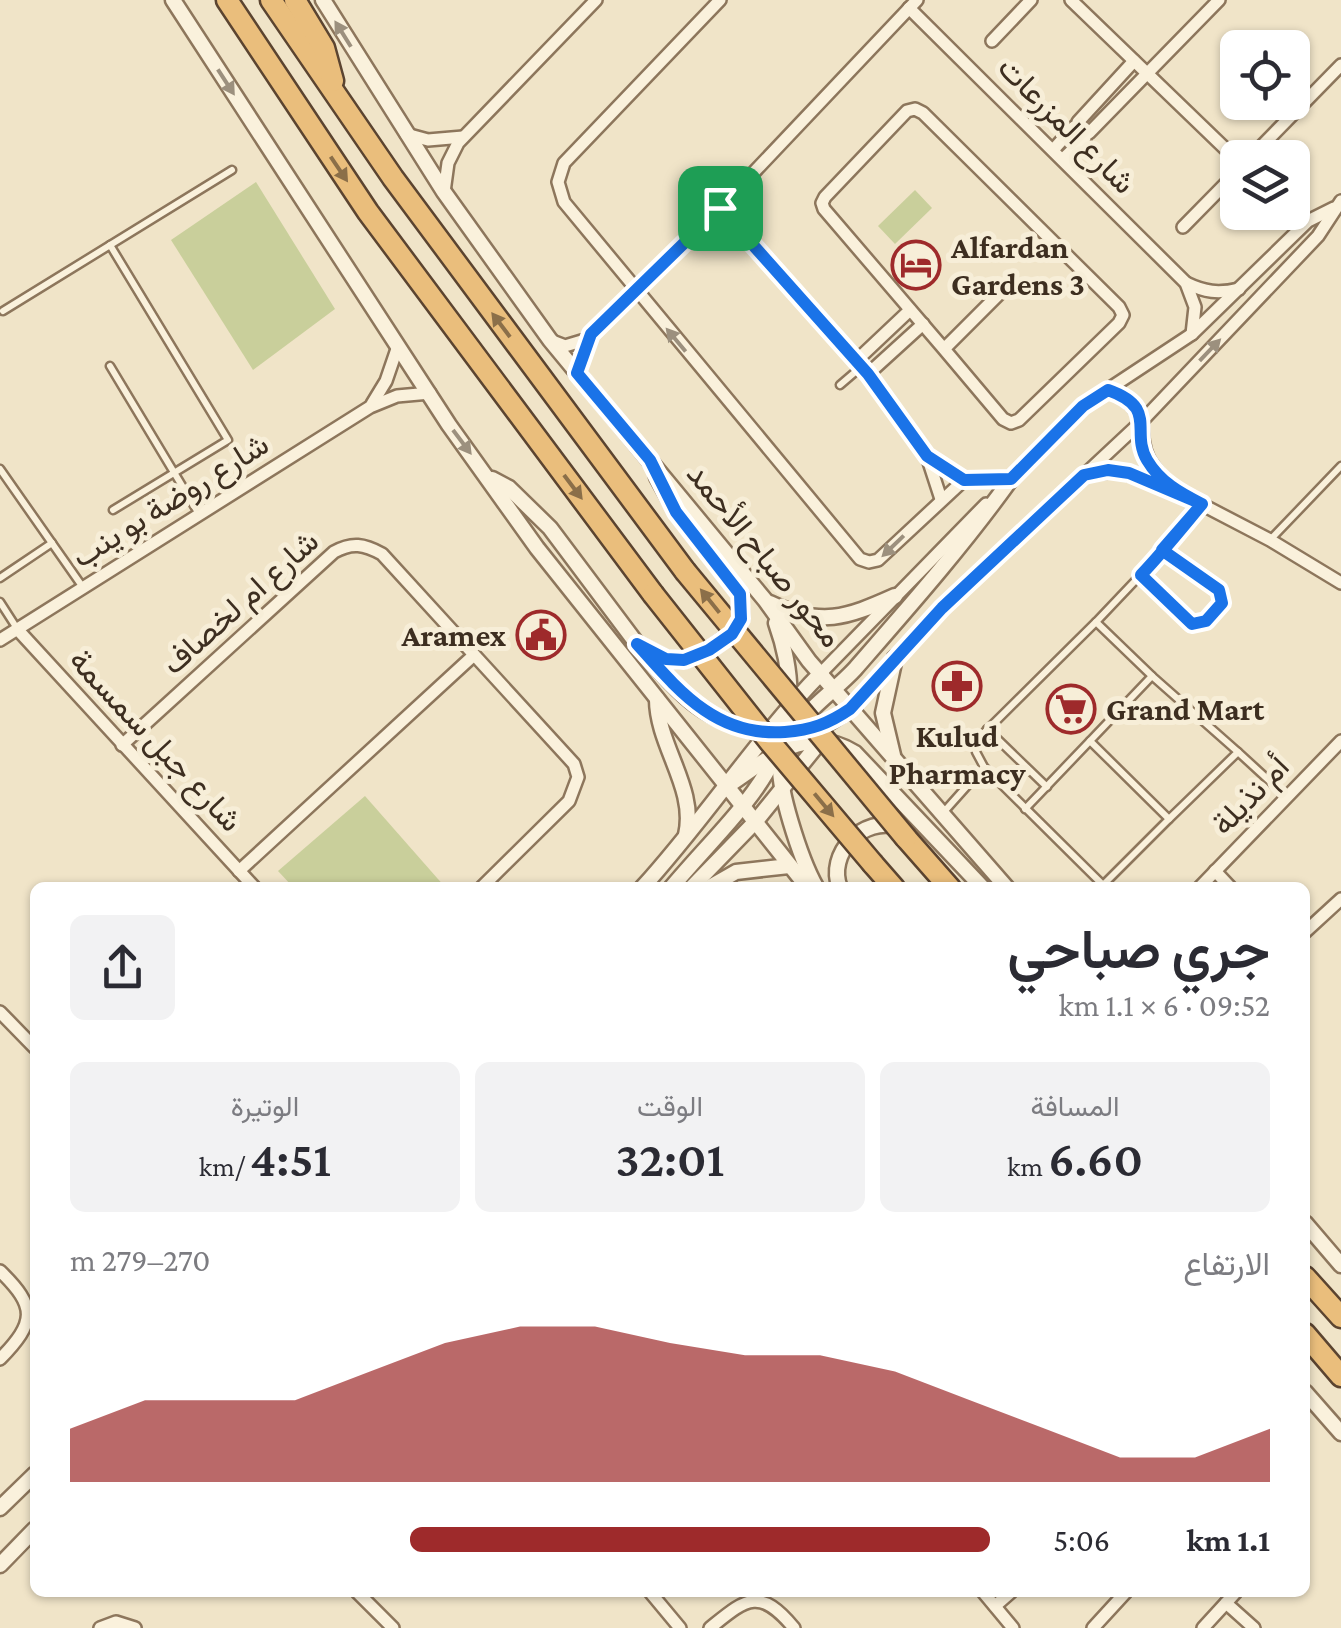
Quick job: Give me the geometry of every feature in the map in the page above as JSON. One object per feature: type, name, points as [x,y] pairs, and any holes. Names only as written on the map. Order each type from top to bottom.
[{"type":"highway","points":[[227,0],[368,212],[652,594],[889,882]]},
{"type":"highway","points":[[271,0],[414,208],[686,571],[945,882]]},
{"type":"highway","points":[[295,0],[324,48],[338,97]]},
{"type":"highway","points":[[1310,1283],[1341,1317]]},
{"type":"highway","points":[[1310,1340],[1341,1376]]},
{"type":"street","points":[[173,0],[487,476],[570,592],[803,882]]},
{"type":"street","name":"محور صباح الأحمد","points":[[323,0],[444,192],[550,340],[765,600],[809,661],[1002,882]]},
{"type":"street","points":[[444,192],[448,163],[463,137],[596,0]]},
{"type":"street","points":[[720,0],[570,156],[558,182],[564,202],[860,558],[878,560],[964,480]]},
{"type":"street","points":[[992,41],[1031,0]]},
{"type":"street","points":[[1071,0],[1220,144]]},
{"type":"street","points":[[1058,154],[1087,136],[1220,0]]},
{"type":"street","points":[[550,340],[569,346],[591,334],[720,208],[913,4]]},
{"type":"street","name":"شارع المزرعات","points":[[913,4],[1186,283]]},
{"type":"street","points":[[1058,154],[1076,124],[1134,61]]},
{"type":"street","points":[[1268,140],[1341,66]]},
{"type":"street","points":[[915,109],[1106,293],[1124,315],[1019,420],[1011,423],[910,310],[822,203],[907,111],[915,109]]},
{"type":"street","points":[[406,134],[440,141],[463,137]]},
{"type":"street","points":[[1183,227],[1220,189]]},
{"type":"street","points":[[647,882],[790,704],[1083,406],[1192,334],[1308,222],[1337,204]]},
{"type":"street","points":[[698,882],[756,821],[822,738],[896,658],[989,561],[1142,421],[1318,236],[1337,204]]},
{"type":"street","points":[[720,208],[862,367],[927,456],[941,500]]},
{"type":"street","points":[[1186,283],[1223,293],[1244,287]]},
{"type":"street","points":[[1186,283],[1195,307],[1192,334]]},
{"type":"street","points":[[944,349],[1009,284]]},
{"type":"street","points":[[862,367],[910,310]]},
{"type":"street","points":[[862,367],[923,324]]},
{"type":"street","points":[[577,373],[591,334]]},
{"type":"street","points":[[370,407],[386,381],[398,346]]},
{"type":"street","points":[[1108,390],[1133,405],[1142,421],[1142,445],[1147,460],[1174,490]]},
{"type":"street","name":"شارع روضة بو ينب","points":[[0,640],[370,407],[397,396],[430,394]]},
{"type":"street","points":[[927,456],[964,480],[1011,479]]},
{"type":"street","points":[[637,644],[666,659],[684,660],[709,650],[732,634],[741,619],[742,606],[740,594],[676,512],[650,460]]},
{"type":"street","points":[[1084,475],[1118,471],[1174,490],[1341,582]]},
{"type":"street","points":[[487,476],[509,488],[543,520],[637,644],[672,683],[711,717],[764,734],[818,728],[850,709]]},
{"type":"street","points":[[675,882],[768,774],[789,732],[835,689],[956,553],[1011,479]]},
{"type":"street","name":"شارع ام لخصاف","points":[[122,744],[334,552],[357,544],[382,554],[567,754],[578,777],[569,802],[486,882]]},
{"type":"street","points":[[765,600],[799,614],[836,619],[894,596]]},
{"type":"street","points":[[765,600],[787,661],[789,732]]},
{"type":"street","name":"شارع جبل سمسمة","points":[[18,630],[249,882]]},
{"type":"street","points":[[239,872],[474,655]]},
{"type":"street","points":[[896,658],[884,696],[883,718],[897,765]]},
{"type":"street","points":[[657,699],[660,726],[689,808],[684,840]]},
{"type":"street","points":[[726,787],[780,751],[822,738],[855,753],[976,882]]},
{"type":"street","name":"أم نذيلة","points":[[1205,882],[1341,741]]},
{"type":"street","points":[[780,751],[783,788],[803,862],[813,882]]},
{"type":"street","points":[[839,882],[836,866],[841,855],[869,825],[886,823],[938,840]]},
{"type":"street","points":[[718,882],[736,872],[789,866]]},
{"type":"street","points":[[1215,871],[1225,882]]},
{"type":"street","points":[[1310,927],[1341,899]]},
{"type":"street","points":[[0,1012],[30,1043]]},
{"type":"street","points":[[1310,1229],[1341,1265]]},
{"type":"street","points":[[0,1271],[18,1289],[28,1314],[27,1327],[20,1339],[0,1358]]},
{"type":"street","points":[[1310,1398],[1341,1432]]},
{"type":"street","points":[[0,1508],[30,1479]]},
{"type":"street","points":[[0,1565],[30,1534]]},
{"type":"street","points":[[362,1597],[393,1628]]},
{"type":"street","points":[[654,1597],[680,1628]]},
{"type":"street","points":[[987,1597],[1014,1628]]},
{"type":"street","points":[[995,1606],[1005,1597]]},
{"type":"street","points":[[1092,1628],[1121,1597]]},
{"type":"street","points":[[1203,1628],[1231,1597]]},
{"type":"street","points":[[710,1628],[751,1599],[770,1605],[794,1628]]},
{"type":"street","points":[[1226,1603],[1254,1628]]},
{"type":"street","points":[[100,1628],[116,1622],[134,1628]]},
{"type":"lane","points":[[3,310],[232,170]]},
{"type":"lane","points":[[110,245],[228,440],[112,510]]},
{"type":"lane","points":[[110,366],[199,514]]},
{"type":"lane","points":[[840,384],[862,367]]},
{"type":"lane","points":[[1270,540],[1341,466]]},
{"type":"lane","points":[[0,468],[83,587]]},
{"type":"lane","points":[[1098,882],[984,767],[976,741],[1141,575],[1202,504]]},
{"type":"lane","points":[[0,578],[52,544]]},
{"type":"lane","points":[[1141,575],[1192,624],[1206,621],[1222,603],[1219,590],[1162,550]]},
{"type":"lane","points":[[0,602],[18,630]]},
{"type":"lane","points":[[1096,622],[1287,797]]},
{"type":"lane","points":[[1025,809],[1152,676]]},
{"type":"lane","points":[[987,730],[1047,786]]},
{"type":"lane","points":[[1090,741],[1169,819]]},
{"type":"lane","points":[[1106,882],[1238,752]]},
{"type":"lane","points":[[941,815],[984,767]]},
{"type":"green space","points":[[256,182],[335,309],[253,370],[171,240]]},
{"type":"green space","points":[[915,190],[932,208],[895,244],[878,226]]},
{"type":"green space","points":[[365,796],[441,882],[288,882],[278,871]]},
{"type":"place","name":"Alfardan Gardens 3","points":[[916,265]]},
{"type":"place","name":"Aramex","points":[[541,635]]},
{"type":"place","name":"Kulud Pharmacy","points":[[957,686]]},
{"type":"place","name":"Grand Mart","points":[[1071,709]]},
{"type":"route","points":[[720,208],[591,334],[577,373],[650,460],[676,512],[740,594],[741,619],[732,634],[709,650],[684,660],[666,659],[637,644],[695,705],[728,725],[764,734],[818,728],[830,722],[850,709],[989,561],[1084,475],[1108,470],[1129,473],[1202,504],[1162,550],[1219,590],[1222,603],[1206,621],[1192,624],[1141,575],[1152,564],[1162,550],[1202,504],[1174,490],[1147,460],[1142,445],[1142,421],[1133,405],[1120,394],[1108,390],[1083,406],[1011,479],[964,480],[927,456],[868,374],[720,208]]}]
